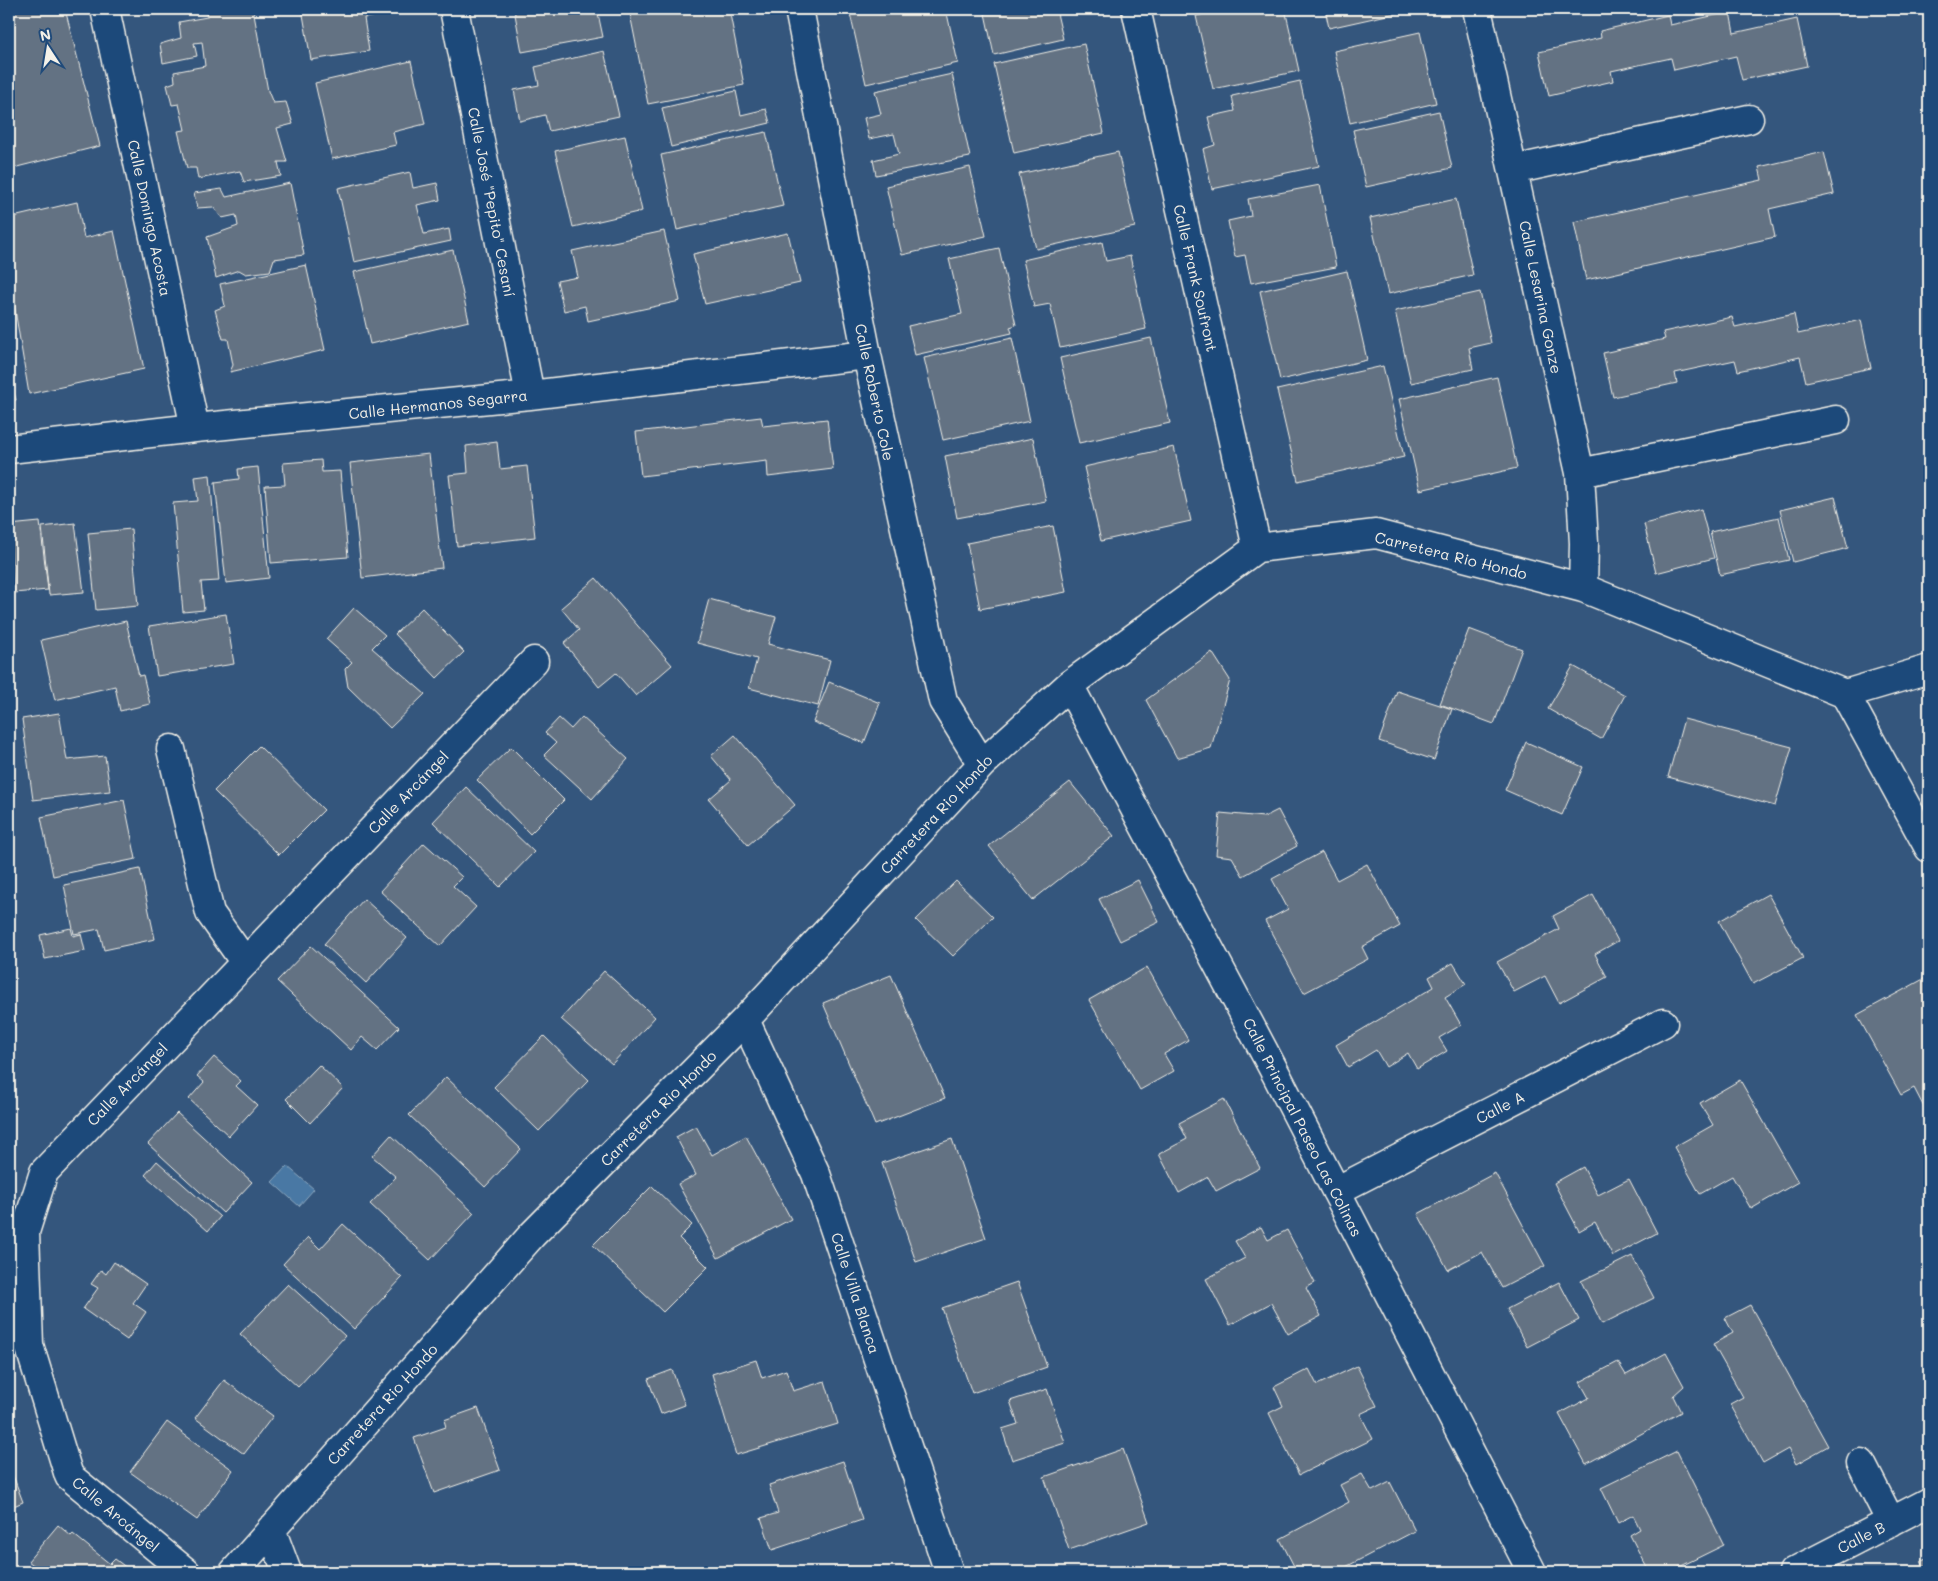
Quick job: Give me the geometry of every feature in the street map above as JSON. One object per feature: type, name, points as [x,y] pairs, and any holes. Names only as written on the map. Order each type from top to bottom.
[{"type":"street","name":"Calle Domingo Acosta","points":[[105,9],[195,428]]},
{"type":"street","name":"Calle José \"Pepito\" Cesaní","points":[[454,9],[530,395]]},
{"type":"street","name":"Calle Roberto Cole","points":[[798,9],[867,355],[943,702],[982,764]]},
{"type":"street","name":"Calle Frank Soufront","points":[[1136,9],[1257,548]]},
{"type":"street","name":"Calle Lesarina Gonze","points":[[1477,9],[1580,473],[1584,543],[1582,588]]},
{"type":"street","points":[[1513,170],[1749,119]]},
{"type":"street","name":"Calle Hermanos Segarra","points":[[9,449],[195,428],[530,395],[867,355]]},
{"type":"street","points":[[1580,473],[1836,420]]},
{"type":"street","name":"Carretera Rio Hondo","points":[[234,1572],[532,1235],[745,1020],[982,764],[1069,685],[1257,548],[1376,534],[1582,588],[1845,694]]},
{"type":"street","name":"Calle Arcángel","points":[[186,1572],[69,1476],[29,1345],[25,1232],[44,1172],[244,961],[534,661]]},
{"type":"street","points":[[1929,669],[1845,694],[1929,848]]},
{"type":"street","name":"Calle Principal Paseo Las Colinas","points":[[1069,685],[1336,1192],[1532,1572]]},
{"type":"street","points":[[171,749],[210,913],[244,961]]},
{"type":"street","name":"Calle Villa Blanca","points":[[745,1020],[816,1174],[949,1572]]},
{"type":"street","name":"Calle A","points":[[1336,1192],[1663,1023]]},
{"type":"street","points":[[1861,1463],[1891,1522]]},
{"type":"street","name":"Calle B","points":[[1793,1572],[1929,1502]]},
{"type":"street","points":[[271,1529],[287,1572]]},
{"type":"water","points":[[287,1166],[314,1189],[299,1206],[272,1182]]},
{"type":"building","points":[[9,9],[65,9],[100,146],[9,169]]},
{"type":"building","points":[[205,9],[253,9],[268,91],[273,103],[286,102],[293,124],[277,128],[287,162],[278,162],[281,176],[244,182],[240,171],[198,179],[196,168],[187,168],[178,131],[185,130],[179,104],[172,105],[167,85],[175,82],[174,72],[205,66],[202,42],[194,43],[197,56],[163,63],[160,44],[181,38],[179,22],[207,17]]},
{"type":"building","points":[[302,9],[403,9],[404,12],[364,18],[369,51],[311,60]]},
{"type":"building","points":[[514,9],[597,9],[603,37],[522,52]]},
{"type":"building","points":[[629,9],[729,9],[744,85],[648,104]]},
{"type":"building","points":[[849,9],[946,9],[958,63],[866,84]]},
{"type":"building","points":[[984,9],[1056,9],[1063,39],[994,55]]},
{"type":"building","points":[[1228,9],[1285,9],[1299,71],[1213,89],[1196,16]]},
{"type":"building","points":[[1325,9],[1414,9],[1329,28]]},
{"type":"building","points":[[1730,12],[1734,33],[1797,19],[1807,66],[1742,80],[1736,56],[1674,70],[1671,58],[1611,71],[1613,81],[1549,96],[1539,52],[1601,38],[1600,31],[1668,15],[1670,25]]},
{"type":"building","points":[[1420,32],[1436,103],[1350,123],[1334,51]]},
{"type":"building","points":[[1084,44],[1104,133],[1014,153],[994,64]]},
{"type":"building","points":[[604,51],[619,116],[549,131],[545,115],[520,121],[514,90],[539,85],[535,67]]},
{"type":"building","points":[[411,61],[425,124],[393,132],[396,145],[332,159],[315,83]]},
{"type":"building","points":[[952,74],[970,157],[876,175],[873,160],[899,154],[894,134],[869,139],[864,118],[881,114],[875,91]]},
{"type":"building","points":[[1300,81],[1319,166],[1212,189],[1203,149],[1215,145],[1208,117],[1235,111],[1232,96]]},
{"type":"building","points":[[736,91],[741,115],[766,109],[770,123],[671,147],[662,108]]},
{"type":"building","points":[[1439,111],[1452,168],[1366,187],[1353,130]]},
{"type":"building","points":[[766,132],[783,206],[677,230],[661,155]]},
{"type":"building","points":[[625,136],[642,211],[573,227],[555,151]]},
{"type":"building","points":[[1118,152],[1135,227],[1036,249],[1019,174]]},
{"type":"building","points":[[1824,152],[1834,194],[1769,209],[1775,237],[1586,280],[1574,222],[1762,180],[1759,167]]},
{"type":"building","points":[[970,167],[986,236],[902,255],[886,186]]},
{"type":"building","points":[[410,172],[413,188],[437,183],[440,200],[417,205],[424,234],[449,229],[451,241],[354,262],[338,188]]},
{"type":"building","points":[[290,183],[304,255],[274,259],[270,271],[246,274],[239,270],[216,278],[207,237],[238,226],[236,215],[222,218],[213,207],[197,208],[194,193],[222,189],[226,197]]},
{"type":"building","points":[[1320,185],[1336,267],[1251,283],[1245,255],[1235,257],[1228,221],[1251,216],[1248,199]]},
{"type":"building","points":[[1456,199],[1473,275],[1388,294],[1370,218]]},
{"type":"building","points":[[77,202],[84,238],[114,231],[144,369],[29,394],[9,274],[9,218]]},
{"type":"building","points":[[664,231],[680,301],[588,321],[585,306],[564,311],[557,281],[578,277],[572,251]]},
{"type":"building","points":[[788,233],[800,283],[705,304],[693,254]]},
{"type":"building","points":[[1102,242],[1106,261],[1130,256],[1146,329],[1060,348],[1050,304],[1034,307],[1023,260]]},
{"type":"building","points":[[999,248],[1016,325],[1010,327],[1012,333],[915,355],[908,326],[962,314],[949,259]]},
{"type":"building","points":[[453,250],[469,321],[370,344],[354,272]]},
{"type":"building","points":[[306,265],[325,350],[230,372],[233,365],[228,339],[223,339],[215,310],[225,306],[220,284]]},
{"type":"building","points":[[1347,271],[1367,360],[1280,380],[1260,291]]},
{"type":"building","points":[[1480,292],[1491,343],[1469,348],[1473,369],[1411,383],[1395,311]]},
{"type":"building","points":[[1794,314],[1798,334],[1861,320],[1871,368],[1806,382],[1800,357],[1738,371],[1735,360],[1675,373],[1677,383],[1613,397],[1603,353],[1665,339],[1663,332],[1732,317],[1735,327]]},
{"type":"building","points":[[1012,338],[1030,421],[943,440],[924,358]]},
{"type":"building","points":[[1151,338],[1170,423],[1079,443],[1060,358]]},
{"type":"building","points":[[1383,366],[1404,457],[1298,481],[1277,390]]},
{"type":"building","points":[[9,373],[16,400],[9,402]]},
{"type":"building","points":[[1497,377],[1517,468],[1420,490],[1399,399]]},
{"type":"building","points":[[761,417],[763,426],[827,419],[833,469],[768,477],[767,461],[641,476],[636,432]]},
{"type":"building","points":[[1033,438],[1046,501],[957,518],[945,456]]},
{"type":"building","points":[[497,442],[500,469],[527,466],[535,537],[457,546],[449,475],[468,473],[466,446]]},
{"type":"building","points":[[1174,447],[1191,521],[1101,541],[1084,467]]},
{"type":"building","points":[[429,454],[442,568],[362,578],[350,463]]},
{"type":"building","points":[[321,460],[322,472],[340,471],[348,557],[271,563],[265,486],[285,485],[283,463]]},
{"type":"building","points":[[258,467],[269,578],[226,583],[215,482],[239,479],[238,469]]},
{"type":"building","points":[[210,475],[219,581],[201,582],[204,610],[183,612],[173,503],[198,501],[195,477]]},
{"type":"building","points":[[1835,497],[1848,548],[1793,562],[1780,510]]},
{"type":"building","points":[[1701,509],[1714,558],[1656,573],[1644,524]]},
{"type":"building","points":[[1779,517],[1789,560],[1720,575],[1710,532]]},
{"type":"building","points":[[40,522],[48,590],[14,593],[9,525]]},
{"type":"building","points":[[75,523],[84,592],[49,595],[42,527]]},
{"type":"building","points":[[1053,526],[1066,592],[980,609],[967,543]]},
{"type":"building","points":[[131,529],[138,606],[96,610],[88,533]]},
{"type":"building","points":[[596,578],[672,665],[636,696],[616,673],[599,687],[564,643],[579,630],[561,608]]},
{"type":"building","points":[[709,599],[776,617],[768,644],[830,660],[818,706],[749,688],[757,659],[697,643]]},
{"type":"building","points":[[354,608],[385,635],[372,648],[425,694],[390,728],[348,687],[345,669],[352,662],[326,639]]},
{"type":"building","points":[[422,608],[464,652],[437,678],[395,634]]},
{"type":"building","points":[[226,614],[234,664],[157,676],[149,626]]},
{"type":"building","points":[[126,621],[139,676],[143,675],[150,704],[120,711],[115,686],[55,700],[41,640]]},
{"type":"building","points":[[1469,629],[1522,649],[1494,724],[1440,704]]},
{"type":"building","points":[[1212,652],[1230,680],[1211,748],[1177,758],[1146,700]]},
{"type":"building","points":[[1573,666],[1625,695],[1601,739],[1548,709]]},
{"type":"building","points":[[829,682],[880,703],[864,743],[813,722]]},
{"type":"building","points":[[1397,691],[1452,709],[1434,760],[1379,741]]},
{"type":"building","points":[[59,713],[67,760],[105,756],[110,791],[33,800],[22,719]]},
{"type":"building","points":[[582,717],[628,759],[592,799],[544,755],[556,743],[545,733],[559,718],[571,729]]},
{"type":"building","points":[[1684,719],[1792,747],[1775,806],[1668,777]]},
{"type":"building","points":[[735,735],[795,805],[748,845],[709,799],[731,780],[711,756]]},
{"type":"building","points":[[1526,742],[1583,767],[1562,815],[1505,790]]},
{"type":"building","points":[[259,746],[324,810],[279,855],[214,791]]},
{"type":"building","points":[[511,747],[564,800],[530,834],[477,780]]},
{"type":"building","points":[[1070,782],[1114,836],[1033,900],[989,846]]},
{"type":"building","points":[[466,787],[534,852],[500,887],[433,822]]},
{"type":"building","points":[[124,800],[136,859],[53,876],[41,817]]},
{"type":"building","points":[[1278,810],[1297,846],[1243,876],[1232,857],[1216,855],[1220,813],[1264,817]]},
{"type":"building","points":[[424,843],[462,877],[453,886],[476,907],[440,946],[380,891]]},
{"type":"building","points":[[1322,852],[1337,880],[1367,864],[1400,926],[1362,947],[1368,959],[1304,993],[1265,921],[1288,909],[1272,879]]},
{"type":"building","points":[[140,869],[155,939],[104,950],[99,929],[74,934],[64,885]]},
{"type":"building","points":[[1138,880],[1159,922],[1120,941],[1099,899]]},
{"type":"building","points":[[956,881],[993,917],[953,956],[916,920]]},
{"type":"building","points":[[1768,894],[1803,958],[1753,984],[1719,921]]},
{"type":"building","points":[[1593,895],[1618,941],[1595,954],[1607,977],[1559,1003],[1545,976],[1514,992],[1497,962],[1559,929],[1553,916]]},
{"type":"building","points":[[364,899],[407,938],[366,983],[324,944]]},
{"type":"building","points":[[71,928],[73,936],[81,934],[85,951],[45,959],[40,935]]},
{"type":"building","points":[[311,946],[399,1027],[377,1050],[362,1037],[351,1050],[277,981]]},
{"type":"building","points":[[1453,963],[1466,984],[1445,997],[1461,1025],[1439,1038],[1447,1051],[1417,1069],[1408,1053],[1386,1067],[1376,1050],[1348,1067],[1336,1045],[1434,987],[1429,977]]},
{"type":"building","points":[[1147,967],[1188,1040],[1164,1054],[1174,1071],[1140,1090],[1089,1000]]},
{"type":"building","points":[[604,971],[655,1017],[612,1064],[561,1019]]},
{"type":"building","points":[[891,975],[945,1098],[875,1125],[823,1003]]},
{"type":"building","points":[[1929,976],[1929,1112],[1927,1113],[1914,1088],[1901,1095],[1857,1015]]},
{"type":"building","points":[[544,1036],[589,1080],[539,1131],[494,1087]]},
{"type":"building","points":[[214,1057],[241,1081],[236,1086],[257,1105],[229,1136],[189,1099],[204,1082],[197,1076]]},
{"type":"building","points":[[319,1065],[343,1088],[310,1123],[286,1099]]},
{"type":"building","points":[[446,1077],[521,1149],[485,1187],[409,1115]]},
{"type":"building","points":[[1740,1080],[1798,1182],[1751,1209],[1732,1176],[1700,1194],[1674,1147],[1713,1125],[1700,1103]]},
{"type":"building","points":[[1224,1099],[1260,1168],[1216,1191],[1208,1177],[1179,1193],[1159,1154],[1187,1139],[1179,1123]]},
{"type":"building","points":[[177,1113],[252,1182],[223,1213],[148,1144]]},
{"type":"building","points":[[696,1126],[712,1155],[746,1136],[791,1219],[718,1258],[678,1184],[696,1175],[676,1137]]},
{"type":"building","points":[[391,1135],[474,1213],[430,1260],[370,1204],[396,1177],[372,1156]]},
{"type":"building","points":[[952,1139],[986,1238],[916,1262],[882,1163]]},
{"type":"building","points":[[157,1161],[220,1217],[208,1231],[145,1175]]},
{"type":"building","points":[[1583,1167],[1598,1195],[1629,1179],[1657,1233],[1613,1256],[1595,1222],[1579,1231],[1554,1183]]},
{"type":"building","points":[[1495,1173],[1545,1266],[1502,1288],[1482,1252],[1448,1270],[1418,1214]]},
{"type":"building","points":[[652,1186],[692,1225],[679,1238],[708,1267],[663,1312],[593,1245]]},
{"type":"building","points":[[343,1224],[402,1278],[354,1329],[283,1264],[308,1237],[320,1249]]},
{"type":"building","points":[[1261,1227],[1268,1240],[1287,1230],[1315,1283],[1306,1288],[1321,1316],[1288,1334],[1271,1303],[1230,1325],[1206,1279],[1245,1258],[1235,1241]]},
{"type":"building","points":[[1632,1256],[1654,1298],[1602,1324],[1581,1281]]},
{"type":"building","points":[[114,1262],[146,1284],[133,1303],[146,1312],[127,1340],[83,1309],[98,1288],[91,1284],[101,1270],[106,1274]]},
{"type":"building","points":[[1017,1282],[1047,1367],[972,1393],[942,1308]]},
{"type":"building","points":[[1559,1282],[1579,1320],[1527,1347],[1507,1309]]},
{"type":"building","points":[[288,1284],[345,1336],[298,1387],[240,1334]]},
{"type":"building","points":[[1750,1305],[1828,1446],[1796,1464],[1788,1449],[1763,1463],[1730,1404],[1743,1397],[1713,1344],[1733,1333],[1725,1318]]},
{"type":"building","points":[[1666,1353],[1684,1386],[1673,1396],[1681,1412],[1586,1464],[1559,1414],[1589,1398],[1580,1382],[1618,1362],[1626,1375]]},
{"type":"building","points":[[756,1360],[762,1378],[786,1370],[793,1391],[825,1381],[838,1424],[736,1455],[712,1374]]},
{"type":"building","points":[[1357,1366],[1377,1406],[1360,1414],[1373,1439],[1299,1475],[1269,1413],[1283,1406],[1274,1387],[1309,1369],[1317,1385]]},
{"type":"building","points":[[672,1370],[685,1405],[661,1414],[648,1379]]},
{"type":"building","points":[[224,1380],[273,1416],[244,1454],[195,1418]]},
{"type":"building","points":[[1047,1389],[1065,1443],[1012,1460],[1002,1429],[1018,1424],[1010,1401]]},
{"type":"building","points":[[478,1408],[500,1470],[434,1493],[414,1438],[446,1427],[444,1420]]},
{"type":"building","points":[[167,1422],[233,1470],[197,1520],[130,1472]]},
{"type":"building","points":[[1123,1449],[1149,1522],[1069,1550],[1044,1477]]},
{"type":"building","points":[[1677,1451],[1724,1545],[1669,1572],[1649,1572],[1630,1535],[1640,1529],[1633,1515],[1618,1523],[1601,1488]]},
{"type":"building","points":[[843,1461],[862,1520],[772,1550],[761,1518],[778,1513],[769,1485]]},
{"type":"building","points":[[9,1465],[23,1502],[9,1508]]},
{"type":"building","points":[[1362,1474],[1372,1491],[1390,1482],[1415,1531],[1336,1572],[1297,1572],[1280,1539],[1349,1502],[1340,1485]]},
{"type":"building","points":[[58,1525],[71,1536],[73,1534],[110,1564],[115,1559],[132,1572],[39,1572],[40,1570],[28,1561]]},
{"type":"building","points":[[1929,1557],[1929,1572],[1927,1572],[1921,1561]]}]
